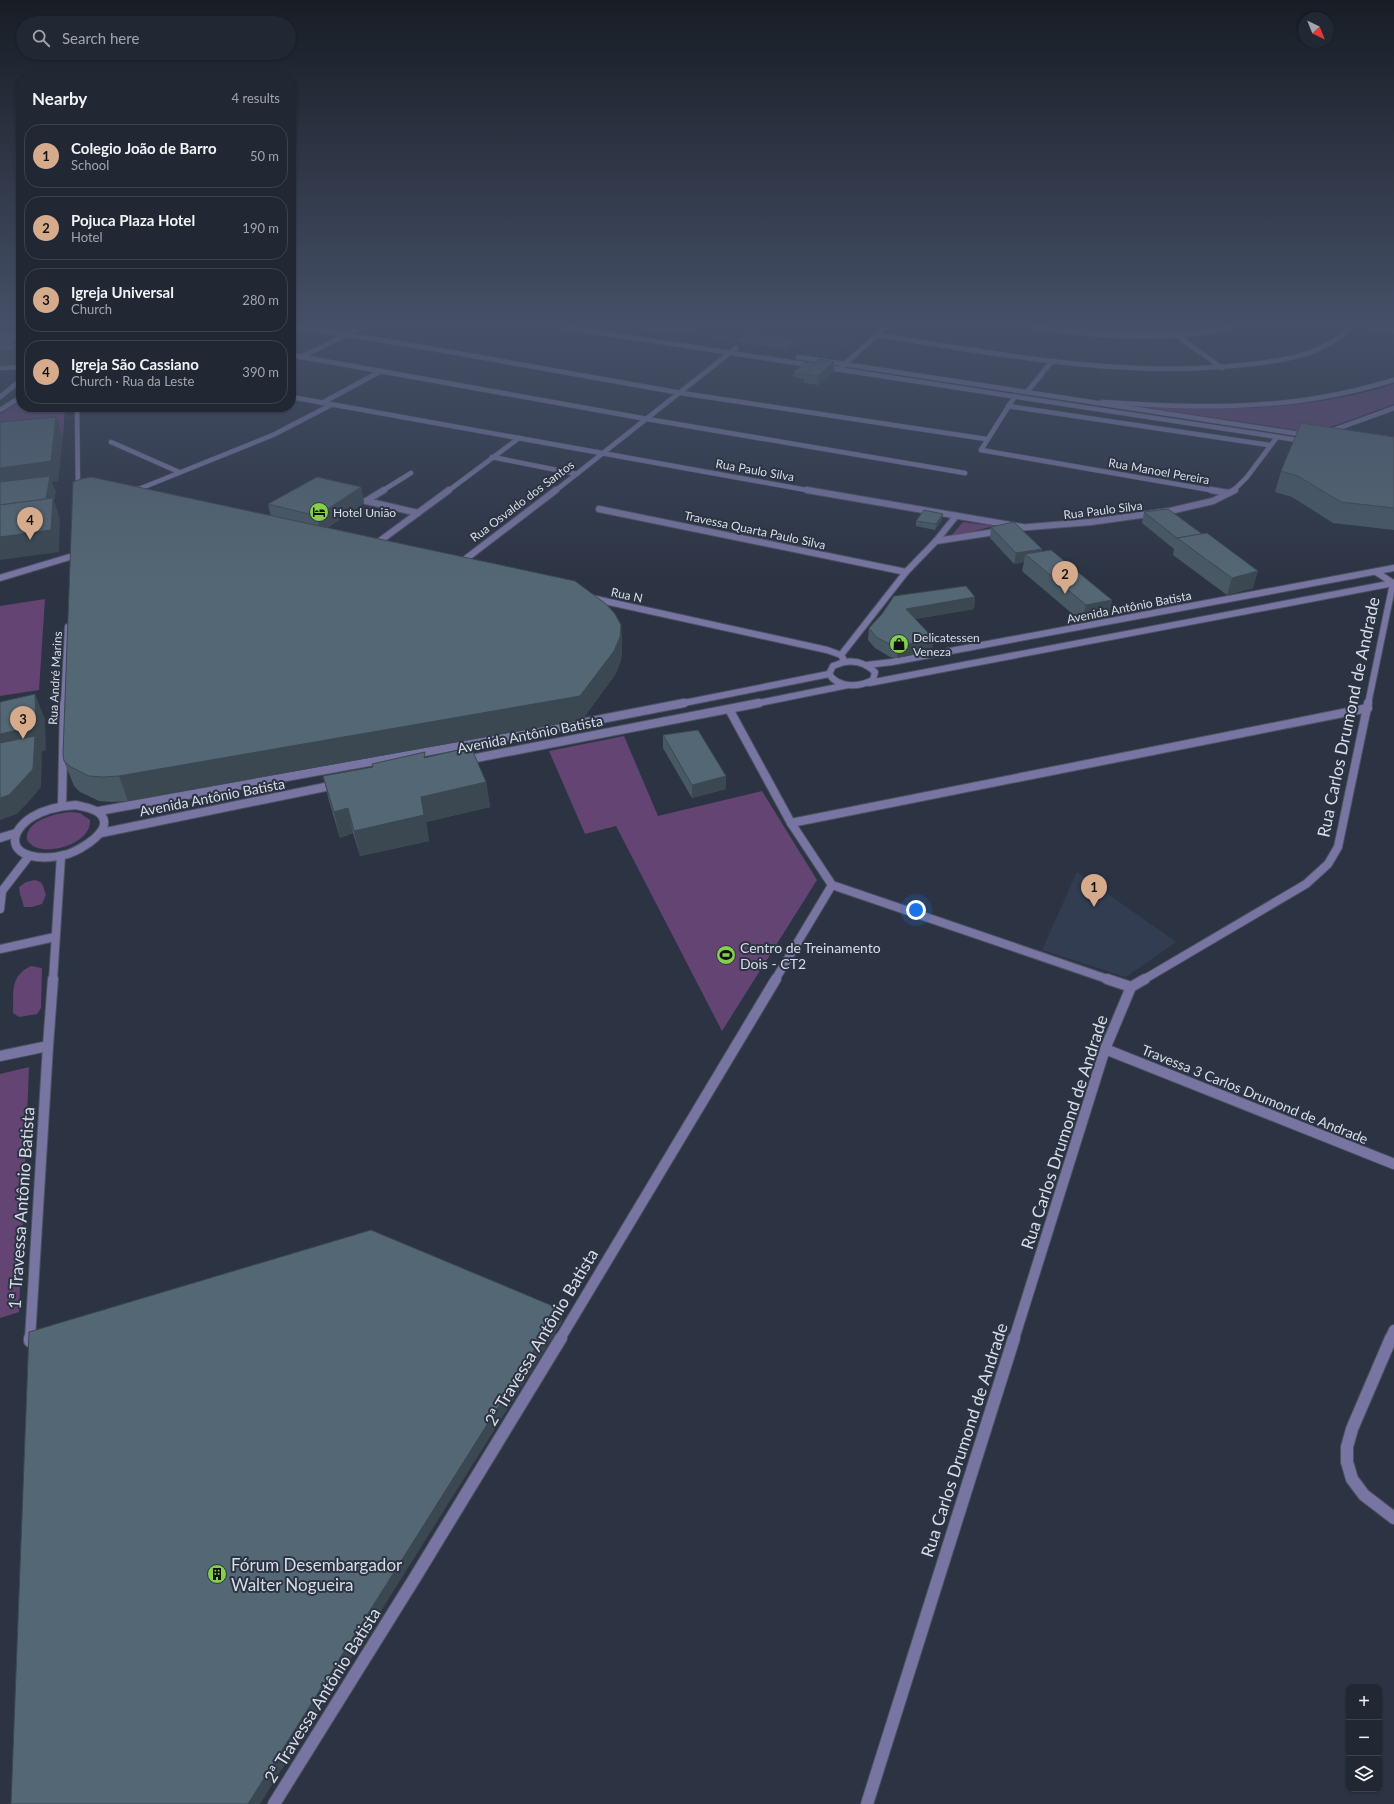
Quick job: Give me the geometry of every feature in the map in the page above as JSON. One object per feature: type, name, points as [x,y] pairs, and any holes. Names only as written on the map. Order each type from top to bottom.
[{"type":"street","points":[[136,499],[129,495],[179,472],[274,435],[320,411]]},
{"type":"street","name":"Rua Paulo Silva","points":[[367,411],[1022,527]]},
{"type":"street","points":[[604,411],[965,473]]},
{"type":"street","name":"Rua Osvaldo dos Santos","points":[[462,569],[454,568],[657,411]]},
{"type":"street","points":[[802,411],[986,439],[1005,411]]},
{"type":"street","points":[[1043,411],[1269,445]]},
{"type":"street","points":[[1111,411],[1311,442]]},
{"type":"street","points":[[1151,411],[1309,435],[1304,441]]},
{"type":"street","points":[[1329,437],[1322,435],[1386,411]]},
{"type":"street","points":[[77,412],[78,497]]},
{"type":"street","name":"Rua Paulo Silva","points":[[936,541],[1022,527],[1091,523],[1194,506],[1213,500],[1237,488],[1257,464],[1269,445],[1278,437]]},
{"type":"street","points":[[376,551],[368,550],[519,438]]},
{"type":"street","name":"Rua Manoel Pereira","points":[[986,439],[981,450],[1229,493]]},
{"type":"street","points":[[111,442],[179,472]]},
{"type":"street","points":[[492,457],[577,474]]},
{"type":"street","points":[[411,473],[366,501],[418,513]]},
{"type":"street","points":[[78,485],[85,487]]},
{"type":"street","name":"Travessa Quarta Paulo Silva","points":[[599,509],[906,572]]},
{"type":"street","points":[[845,662],[841,655],[906,572],[936,541],[956,516]]},
{"type":"street","points":[[73,563],[74,549]]},
{"type":"street","points":[[0,578],[73,556]]},
{"type":"street","name":"Avenida Antônio Batista","points":[[99,811],[614,717],[829,674],[833,666],[845,662],[867,665],[900,660],[1394,568]]},
{"type":"street","name":"Rua Carlos Drumond de Andrade","points":[[867,1804],[1105,1049],[1131,987],[1306,884],[1328,864],[1338,847],[1393,583],[1376,572]]},
{"type":"street","name":"Avenida Antônio Batista","points":[[460,761],[848,685],[862,685],[1393,583]]},
{"type":"street","name":"Rua N","points":[[584,596],[826,650],[841,655]]},
{"type":"street","name":"Rua André Marins","points":[[62,806],[64,687],[69,617]]},
{"type":"street","points":[[867,665],[875,672],[875,676],[869,683]]},
{"type":"street","points":[[829,674],[835,681],[848,685]]},
{"type":"street","points":[[791,823],[1368,708]]},
{"type":"street","points":[[729,709],[791,823],[832,885],[1131,987]]},
{"type":"street","points":[[614,717],[622,730]]},
{"type":"street","name":"Avenida Antônio Batista","points":[[101,833],[344,784]]},
{"type":"street","points":[[76,805],[89,807],[99,811],[104,817],[104,825],[101,833],[85,846],[61,856],[49,857],[29,856],[15,847],[14,840],[16,833],[23,824],[34,816],[47,810],[62,806],[76,805]]},
{"type":"street","points":[[0,838],[16,833]]},
{"type":"street","points":[[0,909],[1,891],[29,856]]},
{"type":"street","name":"1ª Travessa Antônio Batista","points":[[29,1351],[61,856]]},
{"type":"street","name":"2ª Travessa Antônio Batista","points":[[274,1804],[352,1680],[570,1324],[832,885]]},
{"type":"street","points":[[0,949],[55,937]]},
{"type":"street","points":[[0,1056],[48,1046]]},
{"type":"street","name":"Travessa 3 Carlos Drumond de Andrade","points":[[1105,1049],[1394,1164]]},
{"type":"street","points":[[1394,1330],[1352,1429],[1347,1447],[1347,1462],[1352,1479],[1364,1495],[1394,1518]]},
{"type":"shaded area","points":[[5,411],[65,412],[63,437],[0,443],[0,414]]},
{"type":"shaded area","points":[[1170,411],[1374,411],[1336,425],[1310,432]]},
{"type":"shaded area","points":[[963,522],[994,526],[950,537]]},
{"type":"shaded area","points":[[45,599],[39,690],[0,696],[0,606]]},
{"type":"shaded area","name":"Centro de Treinamento Dois - CT2","points":[[624,736],[658,816],[762,791],[817,880],[722,1031],[616,826],[585,834],[549,751]]},
{"type":"shaded area","points":[[71,812],[80,813],[90,820],[89,828],[77,841],[59,848],[40,849],[33,846],[28,841],[27,837],[29,830],[38,821],[59,814]]},
{"type":"shaded area","points":[[1077,872],[1176,942],[1126,977],[1042,950]]},
{"type":"shaded area","points":[[35,880],[42,884],[46,895],[42,904],[32,907],[24,907],[19,887],[26,882]]},
{"type":"shaded area","points":[[31,966],[42,968],[41,1008],[37,1014],[19,1017],[13,1013],[14,986],[19,975]]},
{"type":"shaded area","points":[[29,1067],[19,1312],[0,1318],[0,1074]]},
{"type":"building","points":[[56,417],[51,461],[0,468],[0,422]]},
{"type":"building","points":[[1301,423],[1394,437],[1394,508],[1341,502],[1298,476],[1281,471]]},
{"type":"building","points":[[50,476],[46,499],[0,505],[0,482]]},
{"type":"building","points":[[91,477],[575,581],[606,604],[615,614],[621,625],[620,637],[614,651],[580,696],[119,776],[89,776],[71,767],[64,761],[63,754],[73,482]]},
{"type":"building","points":[[317,477],[361,487],[317,516],[268,504]]},
{"type":"building","points":[[53,498],[51,530],[0,537],[0,505]]},
{"type":"building","points":[[1168,509],[1202,534],[1177,538],[1144,512]]},
{"type":"building","points":[[924,510],[943,514],[936,524],[916,521]]},
{"type":"building","points":[[1014,522],[1042,549],[1016,553],[991,527]]},
{"type":"building","points":[[1207,533],[1258,571],[1232,578],[1177,538]]},
{"type":"building","points":[[1051,550],[1112,600],[1086,605],[1025,554]]},
{"type":"building","points":[[966,586],[975,597],[906,609],[934,639],[898,646],[891,645],[876,637],[869,628],[882,614],[894,596]]},
{"type":"building","points":[[35,694],[36,726],[0,734],[0,702]]},
{"type":"building","points":[[698,730],[726,776],[692,785],[663,735]]},
{"type":"building","points":[[35,736],[33,769],[9,795],[0,798],[0,743]]},
{"type":"building","points":[[471,747],[486,782],[421,797],[424,815],[354,831],[348,808],[334,812],[323,776],[373,767],[372,764],[425,752],[424,758]]},
{"type":"building","name":"Fórum Desembargador Walter Nogueira","points":[[371,1230],[560,1309],[248,1804],[11,1804],[29,1332]]},
{"type":"place","name":"Hotel União","points":[[319,512]]},
{"type":"place","name":"Igreja São Cassiano","points":[[30,540]]},
{"type":"place","name":"Pojuca Plaza Hotel","points":[[1065,594]]},
{"type":"place","name":"Delicatessen Veneza","points":[[899,644]]},
{"type":"place","name":"Igreja Universal","points":[[23,739]]},
{"type":"place","name":"Colegio João de Barro","points":[[1094,907]]},
{"type":"place","name":"Centro de Treinamento Dois - CT2","points":[[726,955]]},
{"type":"place","name":"Fórum Desembargador Walter Nogueira","points":[[217,1574]]}]
